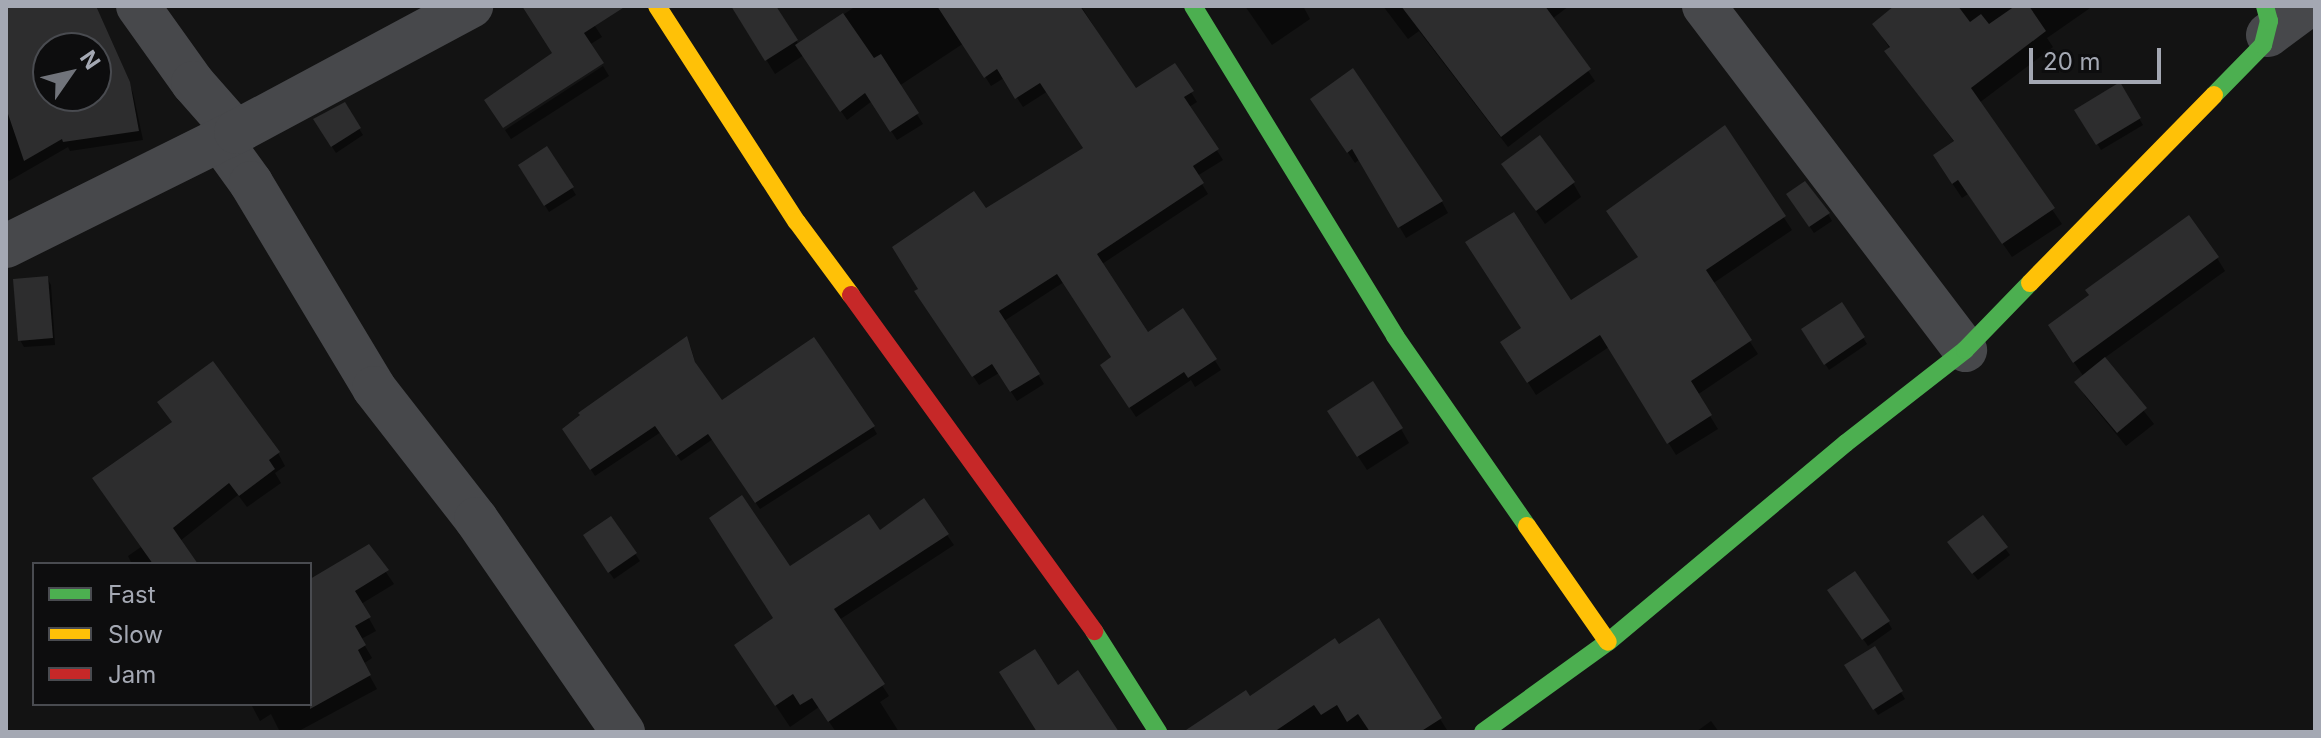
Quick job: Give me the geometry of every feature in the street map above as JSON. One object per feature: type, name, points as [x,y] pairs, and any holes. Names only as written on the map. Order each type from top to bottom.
[{"type":"street","points":[[138,6],[228,136],[251,183],[374,388],[476,519],[623,732]]},
{"type":"street","points":[[6,246],[228,136],[471,6]]},
{"type":"street","points":[[657,6],[797,222],[1073,598],[1158,732]]},
{"type":"street","points":[[1193,6],[1395,336],[1608,642]]},
{"type":"street","points":[[1704,6],[1965,350]]},
{"type":"street","points":[[1483,732],[1608,642],[1846,443],[1965,350],[2263,45],[2266,20],[2307,6]]},
{"type":"building","points":[[6,6],[96,6],[108,32],[32,32],[32,112],[112,112],[112,42],[130,82],[139,131],[63,142],[62,139],[24,161],[6,108]]},
{"type":"building","points":[[522,6],[626,6],[584,33],[604,63],[503,128],[484,100],[552,53]]},
{"type":"building","points":[[731,6],[776,6],[798,40],[765,61]]},
{"type":"building","points":[[937,6],[1080,6],[1136,88],[1175,63],[1194,91],[1184,97],[1219,149],[1193,166],[1204,183],[1097,254],[1148,332],[1183,308],[1217,359],[1188,378],[1184,372],[1129,408],[1100,365],[1111,357],[1057,274],[999,311],[1040,374],[1010,392],[992,364],[972,377],[914,291],[918,289],[892,247],[974,191],[986,208],[1083,148],[1040,83],[1015,99],[997,69],[984,78]]},
{"type":"building","points":[[1401,6],[1545,6],[1591,69],[1501,137]]},
{"type":"building","points":[[1894,6],[1958,6],[1970,22],[1981,14],[1989,24],[2015,6],[2029,6],[2046,31],[1971,88],[2055,208],[2002,244],[1958,180],[1952,184],[1933,155],[1954,141],[1884,51],[1890,47],[1872,24]]},
{"type":"building","points":[[843,13],[874,58],[881,54],[919,113],[890,132],[865,93],[840,112],[795,45]]},
{"type":"building","points":[[1353,68],[1443,201],[1398,228],[1352,149],[1347,153],[1310,99]]},
{"type":"building","points":[[2120,82],[2141,118],[2096,145],[2074,110]]},
{"type":"building","points":[[345,102],[361,128],[331,147],[313,119]]},
{"type":"building","points":[[1725,125],[1786,216],[1706,270],[1752,340],[1691,381],[1712,415],[1667,444],[1600,335],[1527,383],[1500,342],[1521,328],[1465,242],[1514,212],[1571,300],[1638,257],[1606,211]]},
{"type":"building","points":[[1540,135],[1575,182],[1536,211],[1501,164]]},
{"type":"building","points":[[547,146],[574,187],[544,206],[518,165]]},
{"type":"building","points":[[1805,181],[1830,213],[1809,227],[1786,194]]},
{"type":"building","points":[[2189,215],[2219,257],[2073,363],[2048,325],[2089,295],[2085,290]]},
{"type":"building","points":[[48,276],[53,338],[18,341],[13,279]]},
{"type":"building","points":[[1842,302],[1865,337],[1824,365],[1801,329]]},
{"type":"building","points":[[687,336],[695,362],[722,400],[814,337],[875,426],[755,503],[708,434],[676,456],[655,426],[590,470],[562,429],[580,415],[578,413]]},
{"type":"building","points":[[2105,357],[2147,408],[2117,433],[2074,382]]},
{"type":"building","points":[[213,361],[280,452],[269,460],[275,469],[239,496],[229,483],[173,528],[197,562],[152,562],[92,478],[172,422],[157,402]]},
{"type":"building","points":[[1373,381],[1403,428],[1357,457],[1327,411]]},
{"type":"building","points":[[742,495],[790,566],[869,514],[880,530],[924,498],[949,534],[834,609],[885,684],[828,722],[812,698],[800,705],[793,694],[775,706],[734,645],[773,618],[709,518]]},
{"type":"building","points":[[1983,515],[2008,547],[1972,574],[1947,542]]},
{"type":"building","points":[[611,516],[637,553],[608,573],[583,535]]},
{"type":"building","points":[[369,544],[389,570],[355,591],[371,617],[355,626],[366,645],[358,650],[371,675],[310,709],[312,706],[312,578]]},
{"type":"building","points":[[1855,571],[1890,621],[1862,640],[1827,590]]},
{"type":"building","points":[[1379,618],[1442,718],[1420,732],[1370,732],[1358,714],[1347,722],[1337,705],[1321,715],[1314,705],[1274,732],[1183,732],[1246,690],[1250,696],[1335,638],[1339,644]]},
{"type":"building","points":[[1875,646],[1903,691],[1873,710],[1844,665]]},
{"type":"building","points":[[1035,649],[1058,685],[1078,670],[1119,732],[1037,732],[999,672]]},
{"type":"traffic: fast","points":[[1193,6],[1395,336],[1527,526]]},
{"type":"traffic: fast","points":[[2214,95],[2263,45],[2269,21],[2265,6]]},
{"type":"traffic: fast","points":[[1483,732],[1608,642],[1846,443],[1965,350],[2030,283]]},
{"type":"traffic: fast","points":[[1094,631],[1158,732]]},
{"type":"traffic: slow","points":[[657,6],[797,222],[851,295]]},
{"type":"traffic: slow","points":[[2030,283],[2214,95]]},
{"type":"traffic: slow","points":[[1527,526],[1608,642]]},
{"type":"traffic: jam","points":[[851,295],[1094,631]]}]
